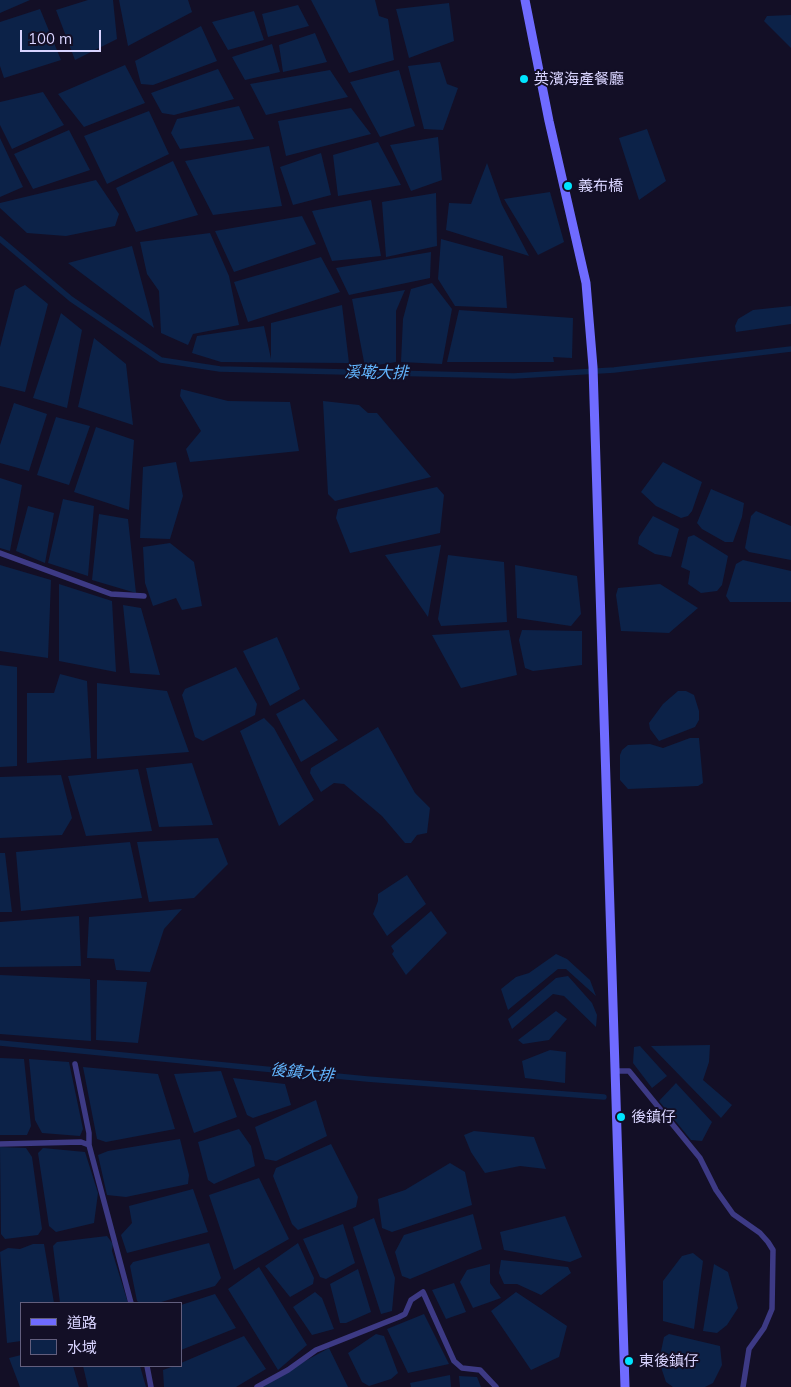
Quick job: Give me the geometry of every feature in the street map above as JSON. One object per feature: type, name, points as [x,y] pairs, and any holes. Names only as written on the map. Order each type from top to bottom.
[{"type":"main road","points":[[525,0],[548,121],[586,283],[593,370],[625,1387]]},
{"type":"street","points":[[0,553],[111,594],[144,596]]},
{"type":"street","points":[[75,1064],[89,1133],[89,1145],[97,1167],[131,1302]]},
{"type":"street","points":[[615,1070],[629,1071],[700,1158],[716,1190],[733,1214],[760,1233],[772,1250],[772,1309],[764,1328],[749,1349],[743,1387]]},
{"type":"street","points":[[0,1144],[81,1142],[89,1145]]},
{"type":"street","points":[[257,1387],[288,1370],[316,1350],[399,1317],[404,1314],[411,1300],[423,1292],[454,1361],[462,1368],[480,1370],[496,1387]]},
{"type":"street","points":[[147,1367],[152,1387]]},
{"type":"water","points":[[0,0],[30,0],[0,13]]},
{"type":"water","points":[[88,0],[113,0],[117,39],[75,60],[56,10]]},
{"type":"water","points":[[119,0],[188,0],[192,12],[128,46]]},
{"type":"water","points":[[311,0],[375,0],[379,16],[388,19],[394,60],[349,73]]},
{"type":"water","points":[[449,3],[454,41],[409,58],[396,9]]},
{"type":"water","points":[[298,5],[309,26],[268,37],[262,14]]},
{"type":"water","points":[[40,9],[61,60],[4,78],[0,66],[0,22]]},
{"type":"water","points":[[254,11],[264,40],[228,50],[212,22]]},
{"type":"water","points":[[791,15],[791,48],[764,21],[767,16]]},
{"type":"water","points":[[201,26],[217,61],[153,85],[141,84],[135,61]]},
{"type":"water","points":[[315,33],[327,62],[283,72],[279,45]]},
{"type":"water","points":[[272,44],[280,72],[245,80],[232,57]]},
{"type":"water","points":[[440,62],[447,84],[458,88],[443,130],[424,129],[408,66]]},
{"type":"water","points":[[125,65],[145,103],[84,127],[58,94]]},
{"type":"water","points":[[218,69],[234,99],[174,115],[162,113],[151,93]]},
{"type":"water","points":[[330,70],[348,97],[266,115],[250,84]]},
{"type":"water","points":[[399,70],[415,126],[380,137],[350,82]]},
{"type":"water","points":[[43,92],[64,125],[12,149],[0,125],[0,102]]},
{"type":"water","points":[[239,106],[254,139],[180,149],[171,133],[177,119]]},
{"type":"water","points":[[351,108],[371,134],[286,156],[278,121]]},
{"type":"water","points":[[149,111],[169,154],[107,184],[84,136]]},
{"type":"water","points":[[647,129],[666,181],[639,200],[619,138]]},
{"type":"water","points":[[69,130],[90,170],[33,189],[14,154]]},
{"type":"water","points":[[438,137],[442,180],[411,191],[390,145]]},
{"type":"water","points":[[0,138],[23,187],[0,197]]},
{"type":"water","points":[[378,142],[401,185],[338,196],[333,155]]},
{"type":"water","points":[[269,146],[282,206],[213,215],[185,161]]},
{"type":"water","points":[[321,153],[331,195],[293,205],[280,167]]},
{"type":"water","points":[[173,161],[198,215],[136,232],[116,188]]},
{"type":"water","points":[[487,163],[502,205],[529,256],[446,230],[449,203],[471,204]]},
{"type":"water","points":[[96,180],[119,214],[115,226],[66,236],[27,233],[0,208],[0,203]]},
{"type":"water","points":[[550,192],[564,242],[538,255],[504,199]]},
{"type":"water","points":[[436,193],[437,246],[386,257],[382,202]]},
{"type":"water","points":[[371,200],[381,256],[332,261],[312,211]]},
{"type":"water","points":[[302,216],[316,244],[234,272],[215,231]]},
{"type":"water","points":[[210,233],[229,276],[239,325],[193,334],[188,345],[161,333],[159,291],[147,274],[140,242]]},
{"type":"water","points":[[441,239],[503,256],[507,308],[455,306],[438,279]]},
{"type":"water","points":[[132,246],[154,328],[68,263]]},
{"type":"water","points":[[431,252],[430,278],[349,295],[336,268]]},
{"type":"water","points":[[321,257],[340,292],[248,322],[234,282]]},
{"type":"water","points":[[432,283],[452,309],[442,364],[401,362],[403,319],[411,289]]},
{"type":"water","points":[[25,285],[48,304],[25,392],[0,386],[0,347],[15,290]]},
{"type":"water","points":[[405,290],[396,311],[396,362],[365,367],[352,299]]},
{"type":"water","points":[[342,305],[349,363],[221,362],[192,353],[197,336],[264,326],[271,359],[271,323]]},
{"type":"water","points":[[791,306],[791,324],[736,332],[735,326],[738,319],[753,310]]},
{"type":"water","points":[[459,310],[573,318],[572,358],[553,357],[554,362],[447,362]]},
{"type":"water","points":[[61,313],[82,330],[67,408],[33,398]]},
{"type":"water","points":[[94,338],[126,364],[133,425],[78,407]]},
{"type":"water","points":[[181,389],[228,401],[290,402],[299,451],[190,462],[186,449],[201,431],[180,396]]},
{"type":"water","points":[[323,401],[359,405],[368,413],[377,413],[431,477],[335,501],[328,494]]},
{"type":"water","points":[[14,403],[47,414],[29,471],[0,463],[0,445]]},
{"type":"water","points":[[56,417],[90,426],[69,485],[37,475]]},
{"type":"water","points":[[96,427],[134,440],[129,510],[74,492]]},
{"type":"water","points":[[176,462],[183,496],[170,539],[140,538],[143,467]]},
{"type":"water","points":[[663,462],[702,482],[692,511],[688,516],[681,518],[656,506],[641,492]]},
{"type":"water","points":[[0,478],[22,485],[10,551],[0,548]]},
{"type":"water","points":[[437,487],[444,495],[440,533],[350,553],[336,518],[338,509]]},
{"type":"water","points":[[711,489],[744,503],[742,517],[733,542],[725,542],[702,529],[697,523]]},
{"type":"water","points":[[63,499],[94,506],[88,576],[48,563]]},
{"type":"water","points":[[28,506],[54,513],[45,563],[16,551]]},
{"type":"water","points":[[756,511],[791,526],[791,560],[749,552],[745,548],[751,516]]},
{"type":"water","points":[[99,514],[128,519],[136,593],[92,580]]},
{"type":"water","points":[[653,516],[679,529],[671,557],[655,554],[638,544],[639,537]]},
{"type":"water","points":[[694,535],[728,556],[722,585],[717,591],[701,593],[688,584],[690,571],[681,567],[688,537]]},
{"type":"water","points":[[170,543],[194,562],[202,606],[182,610],[176,598],[153,606],[145,583],[143,547]]},
{"type":"water","points":[[441,545],[428,617],[385,555]]},
{"type":"water","points":[[448,555],[504,562],[507,622],[441,626],[438,619]]},
{"type":"water","points":[[743,560],[791,571],[791,602],[730,602],[726,596],[736,564]]},
{"type":"water","points":[[0,565],[51,580],[48,658],[0,651]]},
{"type":"water","points":[[515,565],[577,576],[581,614],[571,626],[517,618]]},
{"type":"water","points":[[59,584],[112,601],[116,672],[59,661]]},
{"type":"water","points":[[660,584],[698,608],[669,633],[621,631],[616,595],[618,588]]},
{"type":"water","points":[[123,605],[141,608],[160,675],[130,673]]},
{"type":"water","points":[[509,630],[517,675],[461,688],[432,635]]},
{"type":"water","points":[[522,630],[582,631],[582,665],[533,671],[525,668],[519,640]]},
{"type":"water","points":[[277,637],[300,689],[270,706],[243,651]]},
{"type":"water","points":[[0,665],[17,667],[17,766],[0,767]]},
{"type":"water","points":[[236,667],[257,704],[255,715],[203,741],[195,737],[182,695],[185,689]]},
{"type":"water","points":[[60,674],[87,681],[91,758],[27,763],[27,693],[54,693]]},
{"type":"water","points":[[97,683],[167,691],[189,752],[97,759]]},
{"type":"water","points":[[678,691],[686,691],[694,695],[699,711],[699,720],[695,727],[659,741],[650,729],[649,723],[663,704]]},
{"type":"water","points":[[304,699],[338,740],[301,762],[276,714]]},
{"type":"water","points":[[264,718],[274,728],[314,800],[279,826],[240,731]]},
{"type":"water","points":[[378,727],[415,793],[430,808],[427,833],[417,835],[411,843],[405,843],[382,816],[344,784],[334,783],[321,792],[310,773],[311,768]]},
{"type":"water","points":[[690,738],[699,738],[703,783],[698,786],[628,789],[620,780],[620,755],[622,750],[628,745],[650,744],[663,748]]},
{"type":"water","points":[[192,763],[213,825],[159,827],[146,768]]},
{"type":"water","points":[[138,769],[152,831],[86,836],[68,776]]},
{"type":"water","points":[[61,775],[72,818],[62,835],[0,838],[0,777]]},
{"type":"water","points":[[218,838],[228,864],[194,898],[149,902],[137,842]]},
{"type":"water","points":[[130,842],[142,898],[21,911],[16,852]]},
{"type":"water","points":[[0,853],[5,853],[12,912],[0,912]]},
{"type":"water","points":[[407,875],[426,904],[387,936],[373,914],[378,901],[378,894]]},
{"type":"water","points":[[182,909],[164,929],[150,972],[116,970],[114,959],[87,958],[89,917]]},
{"type":"water","points":[[431,911],[447,933],[406,975],[392,954],[394,951],[391,946]]},
{"type":"water","points":[[79,916],[81,966],[0,967],[0,922]]},
{"type":"water","points":[[556,954],[567,959],[590,980],[596,996],[566,969],[558,969],[508,1010],[501,989],[516,977],[529,973]]},
{"type":"water","points":[[0,975],[90,979],[91,1041],[0,1034]]},
{"type":"water","points":[[568,976],[592,1003],[597,1015],[596,1027],[564,996],[553,994],[512,1029],[508,1019],[556,978]]},
{"type":"water","points":[[97,980],[147,982],[138,1043],[96,1040]]},
{"type":"water","points":[[556,1011],[567,1019],[549,1040],[523,1044],[518,1040]]},
{"type":"water","points":[[710,1045],[709,1062],[703,1080],[732,1105],[721,1118],[651,1046]]},
{"type":"water","points":[[640,1046],[667,1076],[652,1088],[633,1063],[634,1047]]},
{"type":"water","points":[[550,1050],[566,1052],[565,1083],[525,1078],[522,1061]]},
{"type":"water","points":[[0,1058],[24,1059],[31,1126],[27,1135],[0,1135]]},
{"type":"water","points":[[29,1059],[69,1062],[83,1129],[80,1136],[42,1133],[35,1120]]},
{"type":"water","points":[[83,1067],[158,1074],[175,1129],[106,1142],[97,1139]]},
{"type":"water","points":[[221,1071],[237,1117],[194,1133],[174,1074]]},
{"type":"water","points":[[233,1078],[285,1084],[291,1105],[253,1118],[247,1115]]},
{"type":"water","points":[[676,1083],[712,1122],[702,1141],[691,1140],[659,1101]]},
{"type":"water","points":[[316,1100],[327,1136],[276,1161],[265,1159],[255,1127]]},
{"type":"water","points":[[239,1129],[251,1146],[255,1166],[214,1184],[208,1180],[198,1142]]},
{"type":"water","points":[[474,1131],[534,1137],[546,1169],[520,1166],[485,1173],[471,1152],[464,1135]]},
{"type":"water","points":[[180,1139],[189,1175],[188,1184],[126,1197],[107,1195],[98,1155],[108,1151]]},
{"type":"water","points":[[331,1144],[358,1197],[356,1207],[298,1230],[292,1224],[273,1176],[276,1168]]},
{"type":"water","points":[[0,1147],[26,1148],[32,1157],[42,1229],[38,1235],[5,1239],[1,1234]]},
{"type":"water","points":[[43,1148],[85,1152],[98,1193],[94,1223],[56,1232],[49,1226],[38,1153]]},
{"type":"water","points":[[450,1163],[465,1172],[472,1205],[392,1232],[382,1228],[378,1199],[405,1190]]},
{"type":"water","points":[[259,1178],[289,1239],[234,1270],[209,1195]]},
{"type":"water","points":[[193,1189],[208,1232],[127,1253],[121,1235],[132,1223],[129,1206]]},
{"type":"water","points":[[473,1214],[482,1249],[410,1279],[402,1276],[395,1252],[404,1235]]},
{"type":"water","points":[[565,1216],[582,1257],[570,1262],[504,1250],[500,1232]]},
{"type":"water","points":[[374,1218],[395,1278],[392,1311],[381,1314],[353,1227]]},
{"type":"water","points":[[343,1224],[355,1263],[326,1279],[320,1277],[303,1239]]},
{"type":"water","points":[[107,1236],[113,1244],[112,1251],[128,1302],[60,1302],[53,1246],[57,1242]]},
{"type":"water","points":[[209,1243],[221,1278],[215,1286],[161,1302],[138,1302],[130,1266],[133,1262]]},
{"type":"water","points":[[298,1243],[314,1278],[313,1284],[290,1297],[265,1266]]},
{"type":"water","points":[[33,1244],[44,1244],[54,1302],[20,1302],[20,1341],[7,1343],[0,1252],[8,1248],[20,1249]]},
{"type":"water","points":[[693,1253],[703,1261],[694,1329],[663,1321],[663,1281],[682,1256]]},
{"type":"water","points":[[501,1260],[568,1267],[571,1273],[541,1295],[517,1284],[504,1284],[499,1273]]},
{"type":"water","points":[[490,1264],[490,1283],[501,1298],[473,1308],[460,1282],[467,1270]]},
{"type":"water","points":[[714,1264],[728,1272],[738,1308],[727,1325],[717,1333],[703,1331]]},
{"type":"water","points":[[259,1267],[307,1345],[278,1370],[228,1289]]},
{"type":"water","points":[[358,1269],[371,1312],[346,1323],[340,1323],[330,1284]]},
{"type":"water","points":[[454,1283],[466,1312],[446,1319],[432,1290]]},
{"type":"water","points":[[315,1292],[322,1298],[334,1329],[312,1335],[293,1307]]},
{"type":"water","points":[[516,1292],[567,1326],[559,1357],[531,1370],[491,1311]]},
{"type":"water","points":[[215,1294],[236,1328],[182,1350],[182,1305]]},
{"type":"water","points":[[424,1314],[449,1364],[408,1373],[387,1329]]},
{"type":"water","points":[[376,1334],[384,1336],[398,1373],[391,1379],[369,1386],[362,1382],[348,1353]]},
{"type":"water","points":[[669,1334],[720,1346],[722,1365],[713,1383],[705,1387],[673,1387],[666,1382],[659,1361],[664,1337]]},
{"type":"water","points":[[244,1336],[266,1369],[236,1387],[164,1387],[163,1370],[171,1367],[182,1367],[182,1363]]},
{"type":"water","points":[[329,1348],[348,1387],[257,1387]]},
{"type":"water","points":[[20,1355],[20,1367],[73,1367],[79,1387],[20,1387],[9,1358]]},
{"type":"water","points":[[83,1367],[140,1367],[146,1387],[88,1387]]},
{"type":"water","points":[[450,1375],[451,1387],[411,1387],[410,1383]]},
{"type":"water","points":[[459,1376],[477,1377],[481,1387],[460,1387]]},
{"type":"waterway","name":"溪墘大排","points":[[0,239],[71,299],[161,360],[220,369],[514,376],[614,370],[791,349]]},
{"type":"waterway","name":"後鎮大排","points":[[0,1043],[367,1079],[604,1097]]},
{"type":"place","name":"英濱海產餐廳","points":[[524,79]]},
{"type":"place","name":"義布橋","points":[[568,186]]},
{"type":"place","name":"後鎮仔","points":[[621,1117]]},
{"type":"place","name":"東後鎮仔","points":[[629,1361]]}]
